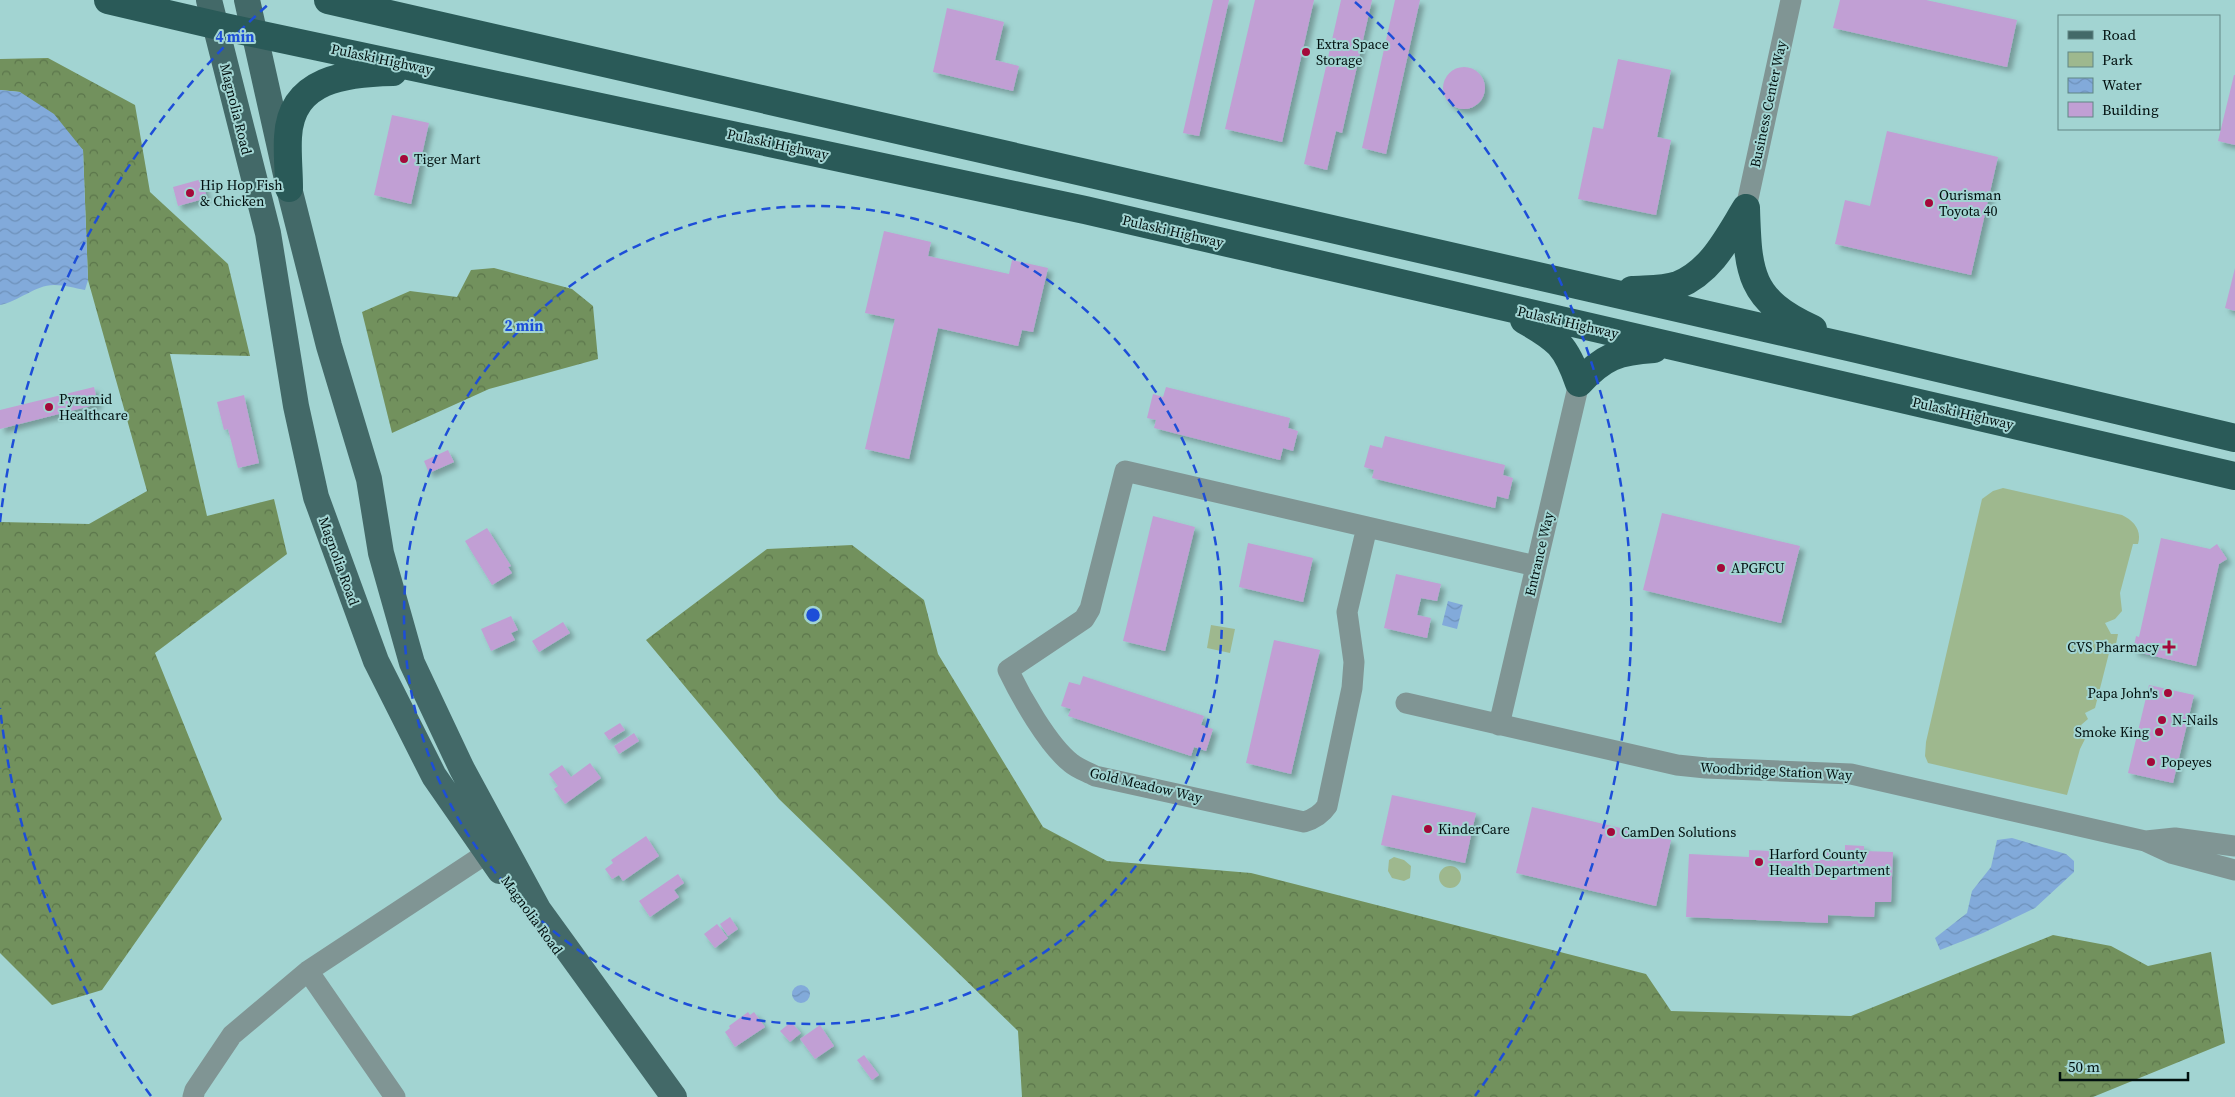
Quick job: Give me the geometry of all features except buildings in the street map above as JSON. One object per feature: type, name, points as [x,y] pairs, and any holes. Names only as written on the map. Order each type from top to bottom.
[{"type":"highway","name":"Pulaski Highway","points":[[108,0],[212,12],[255,32],[1085,210],[2235,476]]},
{"type":"highway","points":[[328,0],[1853,348],[2235,438]]},
{"type":"highway","points":[[289,188],[288,136],[292,115],[304,98],[316,86],[336,77],[357,73],[410,71],[463,76]]},
{"type":"highway","points":[[1608,292],[1669,287],[1685,280],[1714,259],[1746,208]]},
{"type":"highway","points":[[1746,208],[1747,250],[1756,283],[1766,299],[1780,312],[1796,322],[1853,348]]},
{"type":"highway","points":[[1498,306],[1557,341],[1567,353],[1579,383],[1607,357],[1637,350],[1681,348]]},
{"type":"highway","points":[[2131,414],[2144,403],[2150,402],[2235,422]]},
{"type":"highway","points":[[2201,468],[2235,487]]},
{"type":"main road","name":"Magnolia Road","points":[[247,0],[289,188],[329,346],[369,479],[381,553],[412,664],[462,769],[527,890],[674,1097]]},
{"type":"main road","name":"Magnolia Road","points":[[212,12],[268,233],[296,406],[316,497],[376,661],[434,776],[546,938],[624,1028]]},
{"type":"street","name":"Business Center Way","points":[[1746,208],[1790,0]]},
{"type":"street","name":"Entrance Way","points":[[1499,725],[1579,383]]},
{"type":"street","name":"Gold Meadow Way","points":[[1367,527],[1347,612],[1354,662],[1352,688],[1327,806],[1322,814],[1312,819],[1304,822],[1095,776],[1072,764],[1057,750],[1018,690],[1008,670],[1084,619],[1090,609],[1125,471],[1536,566]]},
{"type":"street","name":"Woodbridge Station Way","points":[[1406,703],[1684,766],[1851,774],[2145,841],[2171,853],[2235,870]]},
{"type":"street","name":"Woodbridge Station Way","points":[[2145,841],[2175,838],[2235,846]]},
{"type":"street","points":[[193,1097],[195,1090],[232,1035],[308,971],[487,853]]},
{"type":"street","points":[[308,971],[395,1097]]},
{"type":"green space","points":[[48,58],[135,105],[150,192],[228,264],[250,356],[170,354],[207,516],[274,499],[287,554],[155,653],[222,819],[102,990],[52,1005],[0,953],[0,522],[89,524],[147,491],[88,280],[83,150],[20,92],[0,90],[0,59]]},
{"type":"green space","points":[[494,268],[572,289],[593,306],[598,359],[489,389],[392,433],[362,312],[410,291],[457,297],[471,270]]},
{"type":"green space","points":[[2003,488],[2122,515],[2136,526],[2139,534],[2138,544],[2133,544],[2120,593],[2122,611],[2115,619],[2105,623],[2111,634],[2118,634],[2116,644],[2109,653],[2095,708],[2085,713],[2088,719],[2081,725],[2087,735],[2080,749],[2067,795],[1928,763],[1925,756],[1926,742],[1982,499],[1993,491]]},
{"type":"green space","points":[[852,545],[924,600],[938,654],[1043,827],[1107,861],[1251,873],[1646,974],[1671,1011],[1851,1016],[2053,935],[2111,946],[2148,966],[2211,952],[2225,1043],[2093,1097],[1022,1097],[1018,1031],[779,799],[646,640],[767,549]]},
{"type":"green space","points":[[1211,625],[1235,629],[1230,653],[1207,648]]},
{"type":"green space","points":[[1394,857],[1404,860],[1411,866],[1410,878],[1404,881],[1392,878],[1388,871],[1389,860]]},
{"type":"green space","points":[[1450,866],[1458,869],[1461,877],[1458,885],[1450,888],[1442,885],[1439,877],[1442,869]]},
{"type":"water","points":[[0,90],[20,92],[54,114],[83,150],[88,280],[85,290],[54,285],[47,286],[0,305]]},
{"type":"water","points":[[1448,601],[1463,605],[1457,629],[1442,625]]},
{"type":"water","points":[[2012,838],[2066,854],[2074,861],[2074,872],[2035,908],[1983,933],[1940,950],[1935,938],[1967,913],[1972,891],[1991,867],[1997,840]]},
{"type":"water","points":[[801,985],[809,990],[810,994],[805,1002],[801,1003],[793,998],[792,994],[797,986]]},
{"type":"place","name":"Extra Space Storage","points":[[1306,52]]},
{"type":"place","name":"Tiger Mart","points":[[404,159]]},
{"type":"place","name":"Hip Hop Fish & Chicken","points":[[190,193]]},
{"type":"place","name":"Ourisman Toyota 40","points":[[1929,203]]},
{"type":"place","name":"Pyramid Healthcare","points":[[49,407]]},
{"type":"place","name":"APGFCU","points":[[1721,568]]},
{"type":"place","name":"CVS Pharmacy","points":[[2169,647]]},
{"type":"place","name":"Papa John's","points":[[2168,693]]},
{"type":"place","name":"N-Nails","points":[[2162,720]]},
{"type":"place","name":"Smoke King","points":[[2159,732]]},
{"type":"place","name":"Popeyes","points":[[2151,762]]},
{"type":"place","name":"KinderCare","points":[[1428,829]]},
{"type":"place","name":"CamDen Solutions","points":[[1611,832]]},
{"type":"place","name":"Harford County Health Department","points":[[1759,862]]}]
